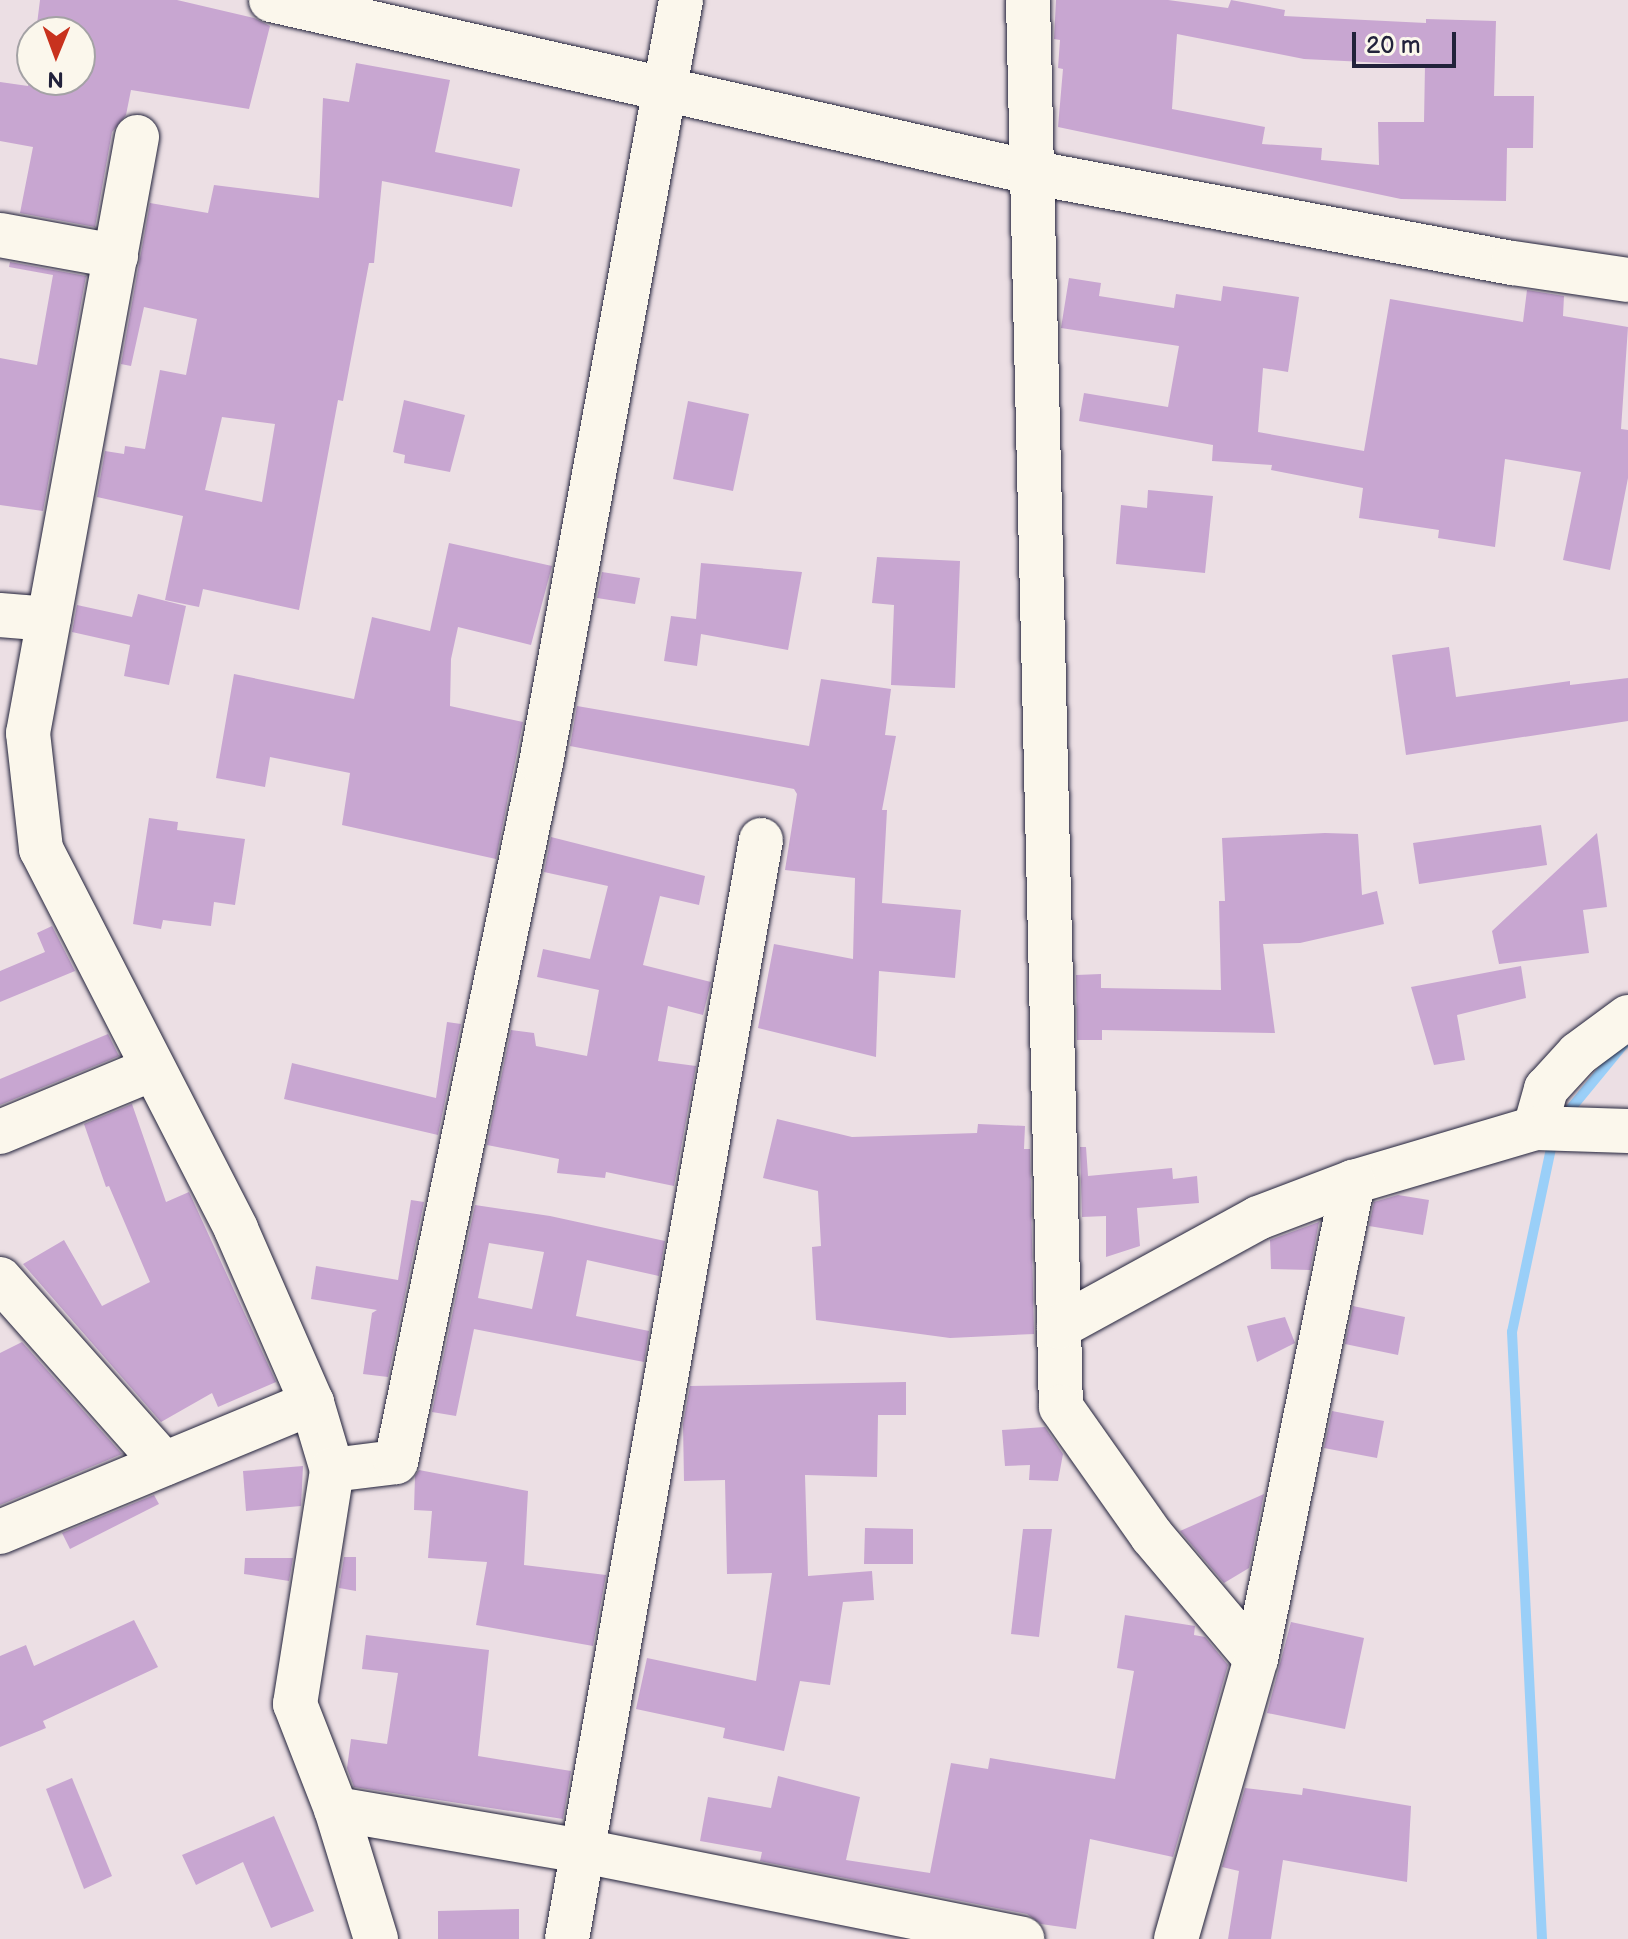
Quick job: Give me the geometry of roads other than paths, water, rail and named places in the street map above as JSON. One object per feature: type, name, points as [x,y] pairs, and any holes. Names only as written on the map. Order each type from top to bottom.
[{"type":"street","points":[[271,0],[1030,172],[1513,263],[1628,280]]},
{"type":"street","points":[[332,1470],[396,1462],[541,763],[681,0]]},
{"type":"street","points":[[1028,0],[1061,1407],[1152,1536],[1256,1659]]},
{"type":"street","points":[[137,137],[28,733],[41,849],[236,1229],[312,1403],[332,1470],[295,1704],[336,1809],[376,1939]]},
{"type":"street","points":[[0,235],[116,256]]},
{"type":"street","points":[[0,615],[49,619]]},
{"type":"street","points":[[567,1939],[761,840]]},
{"type":"street","points":[[1535,1128],[1546,1089],[1578,1054],[1628,1017]]},
{"type":"street","points":[[0,1132],[152,1069]]},
{"type":"street","points":[[1059,1327],[1258,1218],[1353,1182],[1535,1128],[1628,1131]]},
{"type":"street","points":[[1176,1939],[1256,1659],[1353,1182]]},
{"type":"street","points":[[0,1279],[164,1464]]},
{"type":"street","points":[[0,1532],[312,1403]]},
{"type":"street","points":[[336,1809],[583,1851],[1022,1939]]},
{"type":"waterway","points":[[1563,1118],[1624,1044]]},
{"type":"waterway","points":[[1542,1939],[1512,1332],[1553,1139]]}]
